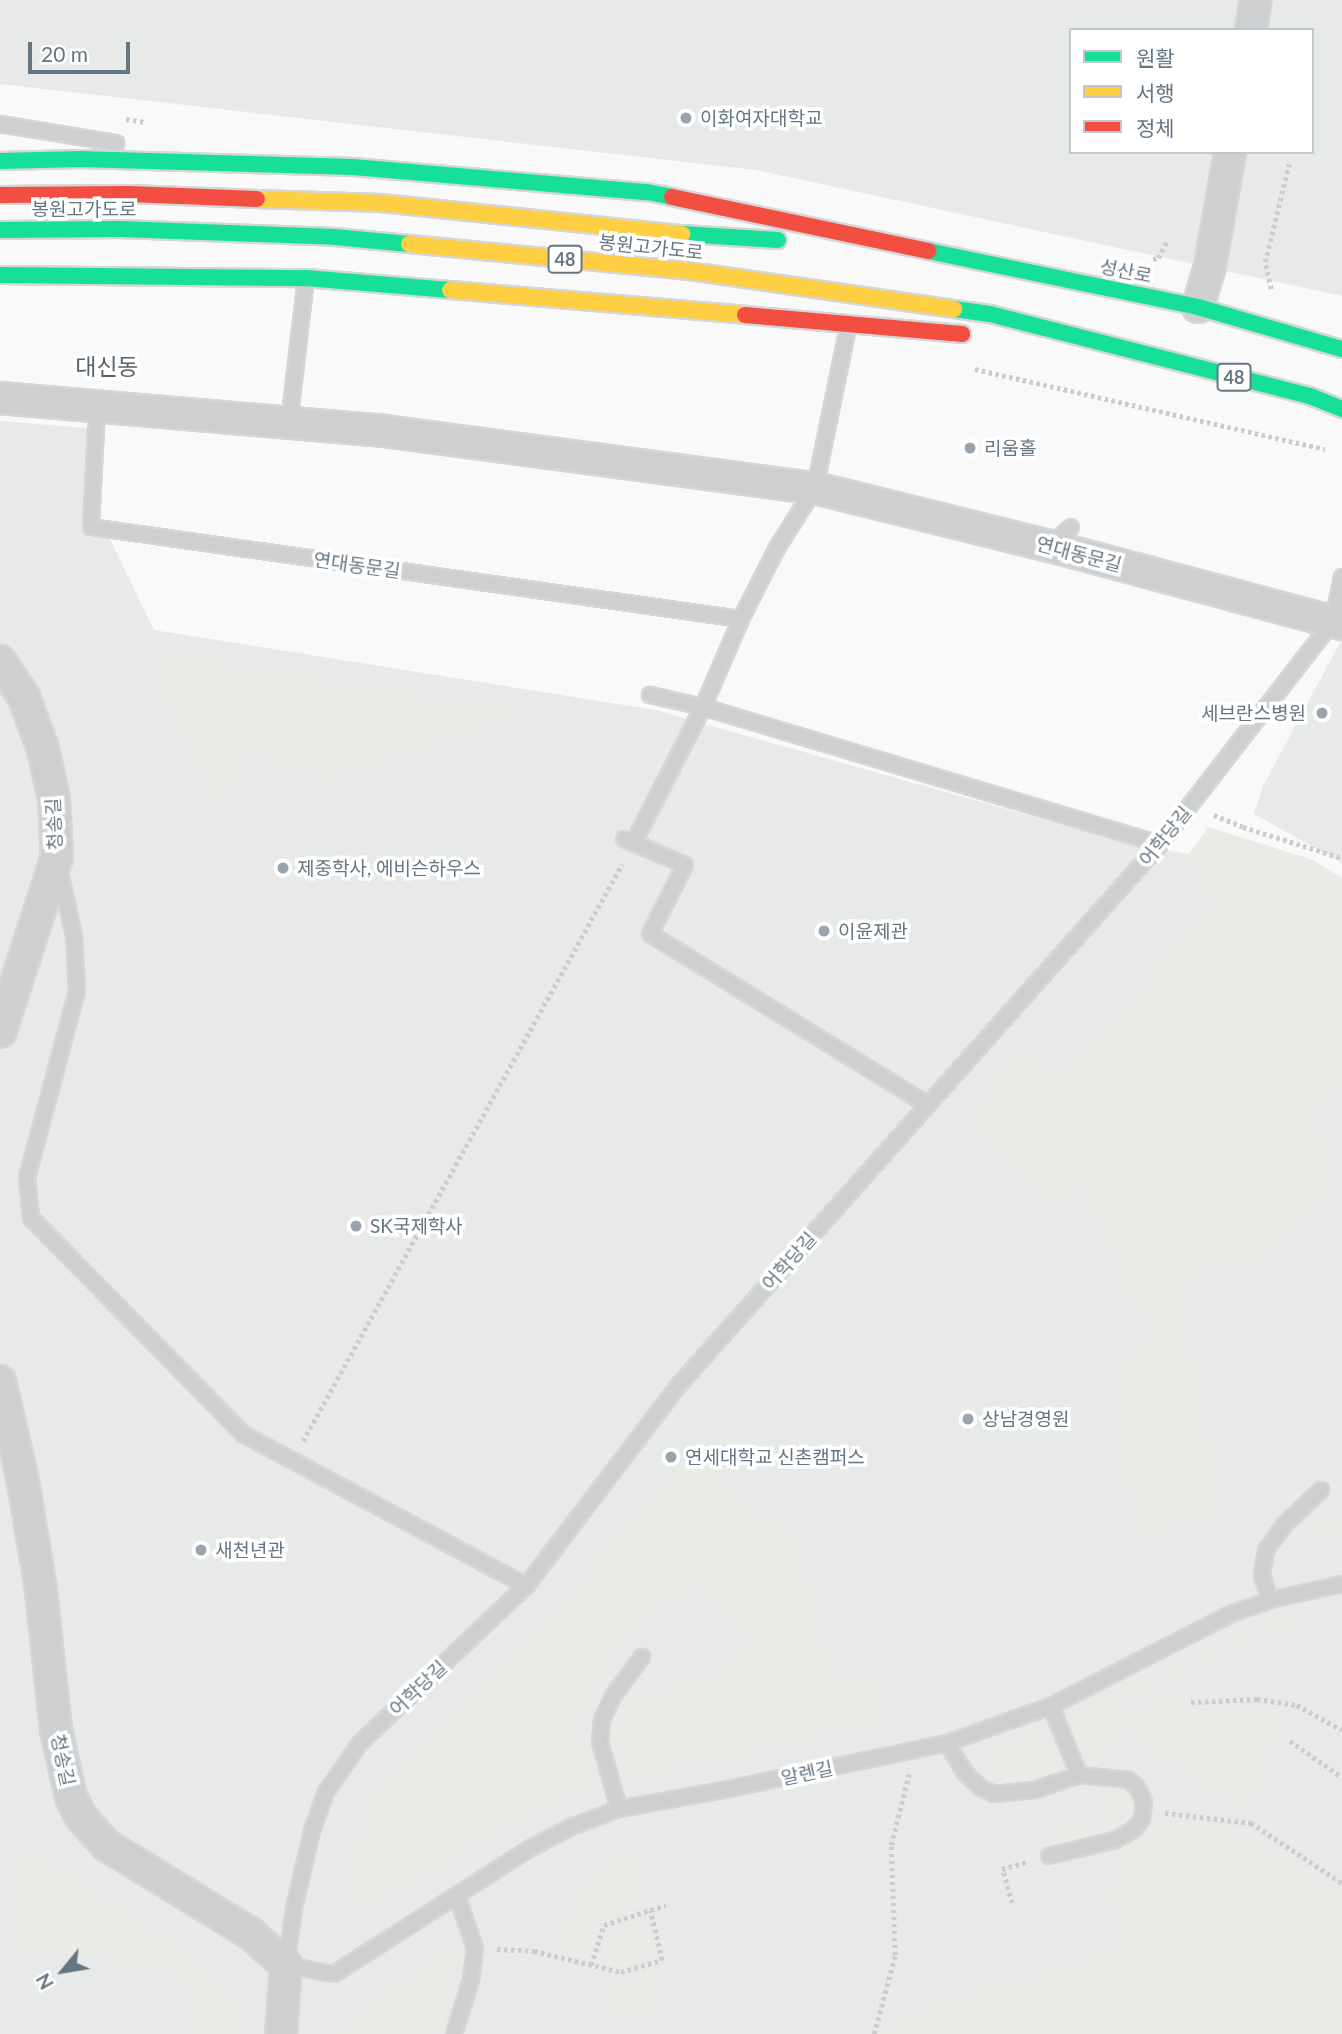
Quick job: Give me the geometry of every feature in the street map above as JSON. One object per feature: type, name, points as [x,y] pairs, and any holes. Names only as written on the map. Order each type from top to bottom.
[{"type":"main road","points":[[0,160],[361,167],[647,192],[899,247]]},
{"type":"main road","name":"봉원고가도로","points":[[0,195],[129,194],[381,203],[692,235],[899,247]]},
{"type":"main road","name":"봉원고가도로","points":[[0,230],[120,229],[335,237],[690,271],[990,314],[1124,349]]},
{"type":"main road","name":"성산로","points":[[899,247],[1198,307],[1342,349]]},
{"type":"main road","points":[[0,275],[306,278],[973,335]]},
{"type":"main road","points":[[1028,340],[1124,349]]},
{"type":"main road","name":"48","points":[[1124,349],[1310,396],[1342,409]]},
{"type":"street","points":[[1251,28],[1256,0]]},
{"type":"street","points":[[1198,307],[1210,266],[1230,154]]},
{"type":"street","name":"연대동문길","points":[[0,398],[385,431],[815,488],[1061,536],[1338,622]]},
{"type":"street","name":"청송길","points":[[0,661],[24,697],[43,749],[54,799],[57,857],[0,1032]]},
{"type":"street","name":"청송길","points":[[0,1381],[22,1476],[41,1590],[56,1730],[71,1797],[81,1817],[106,1845],[251,1934],[286,1965]]},
{"type":"street","points":[[281,2034],[286,1965]]},
{"type":"lane","points":[[0,124],[148,149],[188,162]]},
{"type":"lane","points":[[289,423],[306,278]]},
{"type":"lane","points":[[849,324],[815,488],[777,548],[741,619],[703,707],[629,840],[685,865],[650,934],[928,1105]]},
{"type":"lane","points":[[1310,396],[1342,402]]},
{"type":"lane","name":"연대동문길","points":[[97,408],[91,527],[741,619]]},
{"type":"lane","name":"어학당길","points":[[286,1965],[293,1908],[313,1827],[326,1791],[360,1743],[526,1586],[678,1386],[1160,844],[1338,622],[1342,577]]},
{"type":"lane","points":[[650,695],[703,707],[1160,844]]},
{"type":"lane","points":[[57,857],[74,936],[76,991],[27,1177],[31,1218],[243,1434],[526,1586]]},
{"type":"lane","points":[[1270,1600],[1262,1575],[1266,1550],[1285,1524],[1321,1490]]},
{"type":"lane","name":"알렌길","points":[[286,1965],[334,1975],[538,1844],[571,1827],[619,1809],[947,1743],[1051,1706],[1233,1613],[1270,1600],[1342,1584]]},
{"type":"lane","points":[[619,1809],[600,1742],[602,1720],[614,1696],[642,1657]]},
{"type":"lane","points":[[1051,1706],[1079,1775]]},
{"type":"lane","points":[[947,1743],[965,1773],[981,1788],[994,1794],[1035,1790],[1079,1775],[1129,1780],[1138,1787],[1144,1801],[1143,1812],[1142,1819],[1133,1830],[1115,1840],[1049,1856]]},
{"type":"lane","points":[[454,2034],[471,1980],[475,1948],[457,1896]]},
{"type":"path","points":[[1276,294],[1269,288],[1265,262],[1289,164]]},
{"type":"path","points":[[965,367],[1325,449]]},
{"type":"path","points":[[1205,811],[1243,827],[1342,858]]},
{"type":"path","points":[[292,1460],[629,840]]},
{"type":"path","points":[[1191,1702],[1257,1699],[1297,1705],[1342,1730]]},
{"type":"path","points":[[1290,1741],[1342,1777]]},
{"type":"path","points":[[874,2034],[895,1955],[891,1845],[909,1773]]},
{"type":"path","points":[[1143,1812],[1211,1816],[1251,1823],[1342,1883]]},
{"type":"path","points":[[1002,1869],[1012,1903]]},
{"type":"path","points":[[590,1965],[604,1925],[666,1905]]},
{"type":"path","points":[[475,1948],[534,1951],[621,1972],[662,1961],[650,1910]]},
{"type":"shaded area","name":"이화여자대학교","points":[[0,0],[1342,0],[1342,296],[756,170],[0,84]]},
{"type":"shaded area","name":"연세대학교 신촌캠퍼스","points":[[0,421],[100,429],[89,496],[154,630],[655,710],[1127,843],[1342,881],[1342,2034],[0,2034]]},
{"type":"shaded area","name":"세브란스병원","points":[[1342,639],[1342,863],[1254,814],[1263,786]]},
{"type":"shaded area","points":[[166,653],[529,712],[330,780],[247,756],[214,805],[154,683]]},
{"type":"shaded area","points":[[1208,827],[1313,860],[1342,878],[1342,1024],[1339,1035],[1342,1079],[1318,1110],[1331,1186],[1276,1256],[1178,1276],[1221,1511],[1136,1538],[1121,1459],[1115,1379],[1152,1333],[1120,1278],[1082,1189],[1052,1204],[964,1116],[1022,1050],[1057,1075],[1114,1022],[1212,898],[1184,861]]},
{"type":"shaded area","points":[[697,1443],[762,1522],[616,1650],[584,1715],[581,1737],[595,1787],[523,1816],[426,1875],[366,1906],[341,1877],[372,1799],[541,1626]]},
{"type":"shaded area","points":[[775,1513],[803,1550],[830,1673],[881,1675],[888,1722],[620,1782],[609,1746],[612,1713],[633,1681],[665,1700],[683,1669],[711,1686],[750,1630],[694,1590]]},
{"type":"shaded area","points":[[1342,1514],[1342,1537],[1292,1548],[1316,1520]]},
{"type":"shaded area","points":[[1278,1616],[1306,1623],[1233,1649],[1122,1704],[1113,1723],[1121,1741],[1094,1757],[1078,1744],[1074,1716],[1102,1697]]},
{"type":"shaded area","points":[[1174,1693],[1185,1710],[1266,1711],[1295,1720],[1258,1767],[1195,1738],[1153,1736],[1143,1721],[1143,1707]]},
{"type":"shaded area","points":[[1140,1706],[1140,1723],[1152,1739],[1194,1741],[1265,1775],[1239,1806],[1136,1740],[1123,1723],[1127,1711]]},
{"type":"shaded area","points":[[1037,1728],[1045,1733],[1058,1765],[1049,1776],[1006,1781],[993,1774],[985,1765],[990,1754]]},
{"type":"shaded area","points":[[1107,1786],[1121,1786],[1130,1793],[1136,1806],[1130,1823],[1048,1846],[1044,1828],[1111,1810]]},
{"type":"shaded area","points":[[1157,1823],[1249,1831],[1342,1894],[1342,2034],[885,2034],[889,2015],[1177,1933],[1160,1873],[1124,1882],[1113,1848],[1147,1833]]},
{"type":"shaded area","points":[[14,1846],[57,1867],[205,1965],[237,2006],[236,2034],[194,2034],[197,2004],[175,1974],[147,1966],[14,1945]]},
{"type":"shaded area","points":[[633,1850],[645,1905],[601,1920],[588,1960],[552,1949],[581,1894],[596,1874]]},
{"type":"shaded area","points":[[1159,1876],[1174,1932],[1123,1946],[1108,1890]]},
{"type":"shaded area","points":[[646,1920],[655,1957],[621,1966],[598,1962],[608,1931]]},
{"type":"shaded area","points":[[456,1935],[459,1955],[442,2034],[336,2034]]},
{"type":"shaded area","points":[[654,1970],[668,2005],[601,2026],[611,1975],[623,1977]]},
{"type":"traffic: fast","points":[[0,161],[80,159],[353,167],[647,192],[672,197]]},
{"type":"traffic: fast","points":[[0,230],[120,229],[335,237],[409,244]]},
{"type":"traffic: fast","points":[[682,234],[778,240]]},
{"type":"traffic: fast","points":[[928,251],[1198,307],[1342,349]]},
{"type":"traffic: fast","points":[[0,275],[306,278],[450,290]]},
{"type":"traffic: fast","points":[[954,309],[990,314],[1310,396],[1342,409]]},
{"type":"traffic: slow","points":[[257,199],[381,203],[682,234]]},
{"type":"traffic: slow","points":[[409,244],[690,271],[954,309]]},
{"type":"traffic: slow","points":[[450,290],[745,315]]},
{"type":"traffic: jam","points":[[0,195],[129,194],[257,199]]},
{"type":"traffic: jam","points":[[672,197],[928,251]]},
{"type":"traffic: jam","points":[[745,315],[962,334]]},
{"type":"place","name":"이화여자대학교","points":[[686,118]]},
{"type":"place","name":"리움홀","points":[[970,448]]},
{"type":"place","name":"세브란스병원","points":[[1322,713]]},
{"type":"place","name":"제중학사, 에비슨하우스","points":[[283,868]]},
{"type":"place","name":"이윤제관","points":[[824,931]]},
{"type":"place","name":"SK국제학사","points":[[356,1226]]},
{"type":"place","name":"상남경영원","points":[[968,1419]]},
{"type":"place","name":"연세대학교 신촌캠퍼스","points":[[671,1457]]},
{"type":"place","name":"새천년관","points":[[201,1550]]},
{"type":"district","name":"대신동","points":[[107,366]]}]
